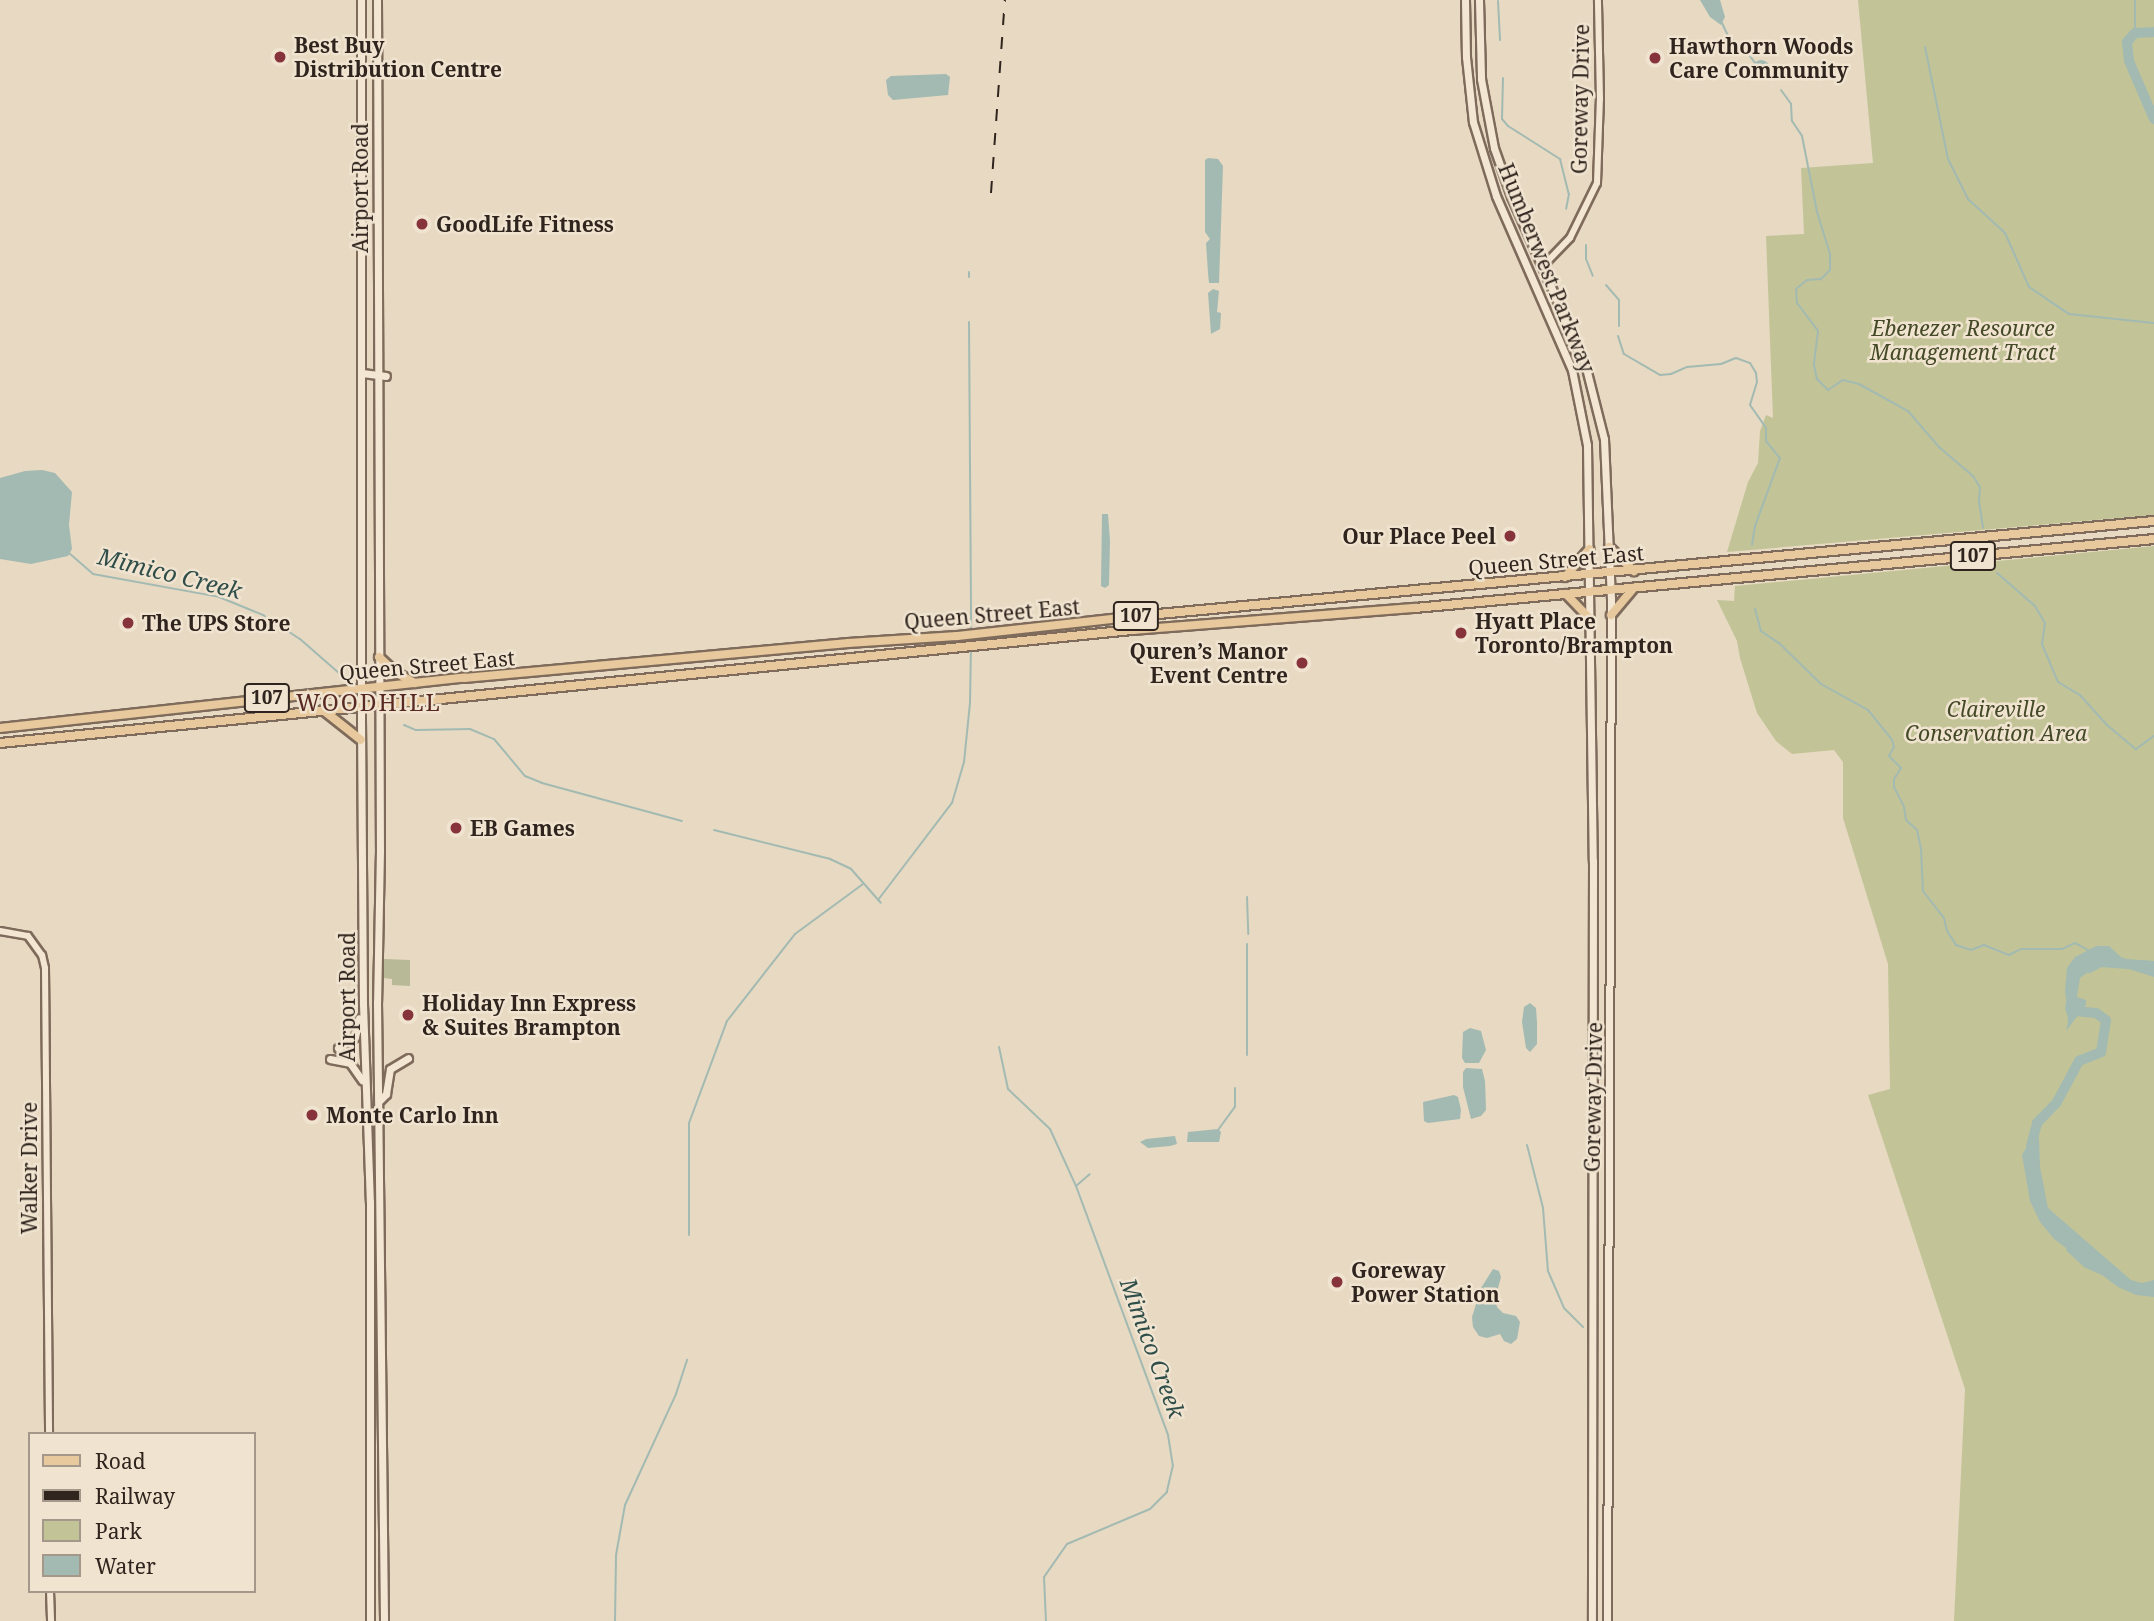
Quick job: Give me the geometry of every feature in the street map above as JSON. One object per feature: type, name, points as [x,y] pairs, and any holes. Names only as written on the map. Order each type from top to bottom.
[{"type":"main road","name":"Airport Road","points":[[361,0],[361,740],[363,1004],[370,1202],[370,1621]]},
{"type":"main road","name":"Airport Road","points":[[377,0],[382,375],[379,1101],[384,1621]]},
{"type":"main road","name":"Humberwest Parkway","points":[[1465,0],[1466,57],[1473,122],[1496,196],[1572,370],[1582,410],[1587,445],[1589,592]]},
{"type":"main road","name":"Humberwest Parkway","points":[[1479,0],[1480,79],[1494,148],[1511,196],[1585,364],[1600,416],[1610,573]]},
{"type":"main road","points":[[362,373],[382,375]]},
{"type":"main road","name":"Queen Street East","points":[[0,728],[361,688],[848,643],[1011,631],[1137,616],[1589,576],[2154,521]]},
{"type":"main road","name":"Queen Street East","points":[[0,743],[957,648],[2154,539]]},
{"type":"main road","points":[[1609,547],[1634,571]]},
{"type":"main road","points":[[1565,577],[1589,549]]},
{"type":"main road","name":"Goreway Drive","points":[[1608,1621],[1610,573]]},
{"type":"main road","points":[[1611,615],[1634,588]]},
{"type":"main road","name":"Goreway Drive","points":[[1589,592],[1593,906],[1592,1621]]},
{"type":"main road","points":[[1566,594],[1589,618]]},
{"type":"main road","points":[[379,657],[395,672],[415,683]]},
{"type":"main road","points":[[579,684],[584,678],[603,676],[607,666]]},
{"type":"main road","points":[[323,710],[361,740]]},
{"type":"main road","points":[[338,1048],[355,1037],[363,1004]]},
{"type":"main road","points":[[379,1101],[386,1094],[390,1069],[408,1058]]},
{"type":"main road","points":[[330,1059],[355,1067],[360,1074],[365,1093]]},
{"type":"street","name":"Goreway Drive","points":[[1543,266],[1570,237],[1597,183],[1600,99],[1598,0]]},
{"type":"street","name":"Walker Drive","points":[[0,931],[28,936],[42,956],[45,968],[49,1432]]},
{"type":"street","points":[[50,1593],[51,1621]]},
{"type":"green space","name":"Ebenezer Resource Management Tract","points":[[1858,0],[2154,0],[2154,515],[1727,552],[1748,482],[1758,463],[1760,431],[1766,415],[1773,418],[1766,236],[1804,234],[1801,168],[1873,163]]},
{"type":"green space","name":"Claireville Conservation Area","points":[[2154,546],[2154,1621],[1954,1621],[1965,1389],[1868,1095],[1890,1089],[1888,964],[1843,818],[1843,762],[1834,750],[1792,754],[1776,741],[1757,713],[1737,641],[1717,600],[1734,601],[1735,586]]},
{"type":"green space","points":[[384,959],[410,960],[410,986],[392,985],[392,979],[384,978]]},
{"type":"water","points":[[1700,0],[1720,0],[1725,17],[1721,25],[1710,17]]},
{"type":"water","points":[[1761,60],[1767,63],[1770,69],[1767,75],[1761,78],[1755,75],[1752,69],[1755,63]]},
{"type":"water","points":[[946,74],[950,77],[948,95],[893,100],[888,95],[886,80],[891,76]]},
{"type":"water","points":[[1218,159],[1223,166],[1219,283],[1209,283],[1208,273],[1206,243],[1210,239],[1205,232],[1205,160]]},
{"type":"water","points":[[1213,289],[1219,291],[1217,312],[1221,313],[1220,329],[1211,334],[1208,293]]},
{"type":"water","points":[[42,470],[55,473],[72,492],[69,525],[72,549],[68,556],[31,564],[0,559],[0,478],[25,471]]},
{"type":"water","points":[[1102,514],[1108,514],[1110,541],[1109,585],[1105,588],[1101,586]]},
{"type":"water","points":[[2096,946],[2109,946],[2122,958],[2103,961],[2080,978],[2077,997],[2086,1000],[2086,1005],[2066,1031],[2067,968],[2075,957]]},
{"type":"water","points":[[2125,960],[2154,961],[2154,977],[2132,970],[2124,964]]},
{"type":"water","points":[[1530,1003],[1536,1008],[1537,1044],[1530,1052],[1526,1048],[1522,1022],[1524,1007]]},
{"type":"water","points":[[1470,1028],[1481,1031],[1486,1050],[1479,1063],[1465,1063],[1462,1058],[1463,1032]]},
{"type":"water","points":[[1466,1068],[1482,1069],[1485,1081],[1486,1110],[1481,1116],[1471,1119],[1463,1087],[1463,1072]]},
{"type":"water","points":[[1454,1095],[1458,1097],[1460,1119],[1428,1123],[1424,1121],[1423,1102]]},
{"type":"water","points":[[1218,1129],[1221,1132],[1219,1142],[1187,1142],[1188,1132]]},
{"type":"water","points":[[2035,1132],[2039,1138],[2040,1167],[2048,1208],[2131,1280],[2142,1283],[2154,1280],[2154,1297],[2136,1295],[2118,1287],[2054,1239],[2040,1222],[2030,1201],[2022,1155]]},
{"type":"water","points":[[1175,1136],[1177,1144],[1170,1146],[1148,1148],[1140,1142],[1146,1139]]},
{"type":"water","points":[[1493,1269],[1499,1271],[1501,1277],[1495,1299],[1497,1307],[1503,1313],[1516,1316],[1520,1322],[1517,1339],[1511,1344],[1504,1341],[1500,1334],[1487,1338],[1479,1336],[1473,1327],[1472,1317],[1481,1288]]},
{"type":"waterway","points":[[2135,0],[2135,33]]},
{"type":"waterway","points":[[1498,1],[1500,40]]},
{"type":"waterway","points":[[1722,23],[1729,38],[1742,45],[1755,63]]},
{"type":"waterway","points":[[2154,32],[2135,33],[2127,42],[2129,61],[2154,119]]},
{"type":"waterway","points":[[1925,47],[1948,159],[1968,199],[2005,233],[2029,287],[2069,314],[2154,323]]},
{"type":"waterway","points":[[1503,78],[1502,119],[1508,126],[1560,159],[1569,194],[1566,209]]},
{"type":"waterway","points":[[1781,90],[1791,104],[1792,121],[1802,136],[1817,212],[1830,254],[1830,270],[1821,279],[1807,280],[1796,289],[1797,303],[1818,331],[1814,365],[1817,379],[1828,390],[1843,380],[1859,384],[1908,411],[1939,447],[1973,476],[1980,487],[1983,528]]},
{"type":"waterway","points":[[1586,245],[1586,259],[1593,276]]},
{"type":"waterway","points":[[969,272],[969,277]]},
{"type":"waterway","points":[[1606,285],[1619,300],[1619,326]]},
{"type":"waterway","points":[[969,322],[971,632]]},
{"type":"waterway","points":[[1618,336],[1624,354],[1660,375],[1671,374],[1687,367],[1721,364],[1736,358],[1750,363],[1756,373],[1757,382],[1750,405],[1766,428],[1766,441],[1780,458],[1755,526],[1752,545]]},
{"type":"waterway","name":"Mimico Creek","points":[[69,553],[93,574],[219,597],[263,615],[300,639],[339,673]]},
{"type":"waterway","points":[[1997,573],[2035,606],[2045,623],[2042,644],[2058,682],[2080,695],[2107,725],[2136,749],[2154,736]]},
{"type":"waterway","points":[[1755,609],[1761,631],[1779,643],[1821,684],[1868,710],[1892,740],[1894,747],[1889,756],[1901,768],[1894,779],[1894,787],[1904,807],[1906,820],[1917,830],[1921,849],[1923,891],[1944,918],[1947,931],[1956,945],[1971,950],[1984,945],[2009,955],[2021,949],[2062,949],[2075,943],[2088,950]]},
{"type":"waterway","points":[[878,900],[952,803],[964,762],[970,703],[971,648]]},
{"type":"waterway","name":"Mimico Creek","points":[[404,725],[416,730],[470,729],[494,739],[525,776],[682,821]]},
{"type":"waterway","name":"Mimico Creek","points":[[714,830],[830,859],[851,869],[881,903]]},
{"type":"waterway","points":[[689,1235],[689,1123],[727,1021],[795,934],[863,884]]},
{"type":"waterway","points":[[1247,897],[1248,934]]},
{"type":"waterway","points":[[1247,944],[1247,1055]]},
{"type":"waterway","points":[[2089,968],[2101,962],[2154,966]]},
{"type":"waterway","points":[[2031,1146],[2037,1123],[2057,1102],[2079,1061],[2101,1052],[2106,1020],[2096,1013],[2071,1011],[2070,1007]]},
{"type":"waterway","name":"Mimico Creek","points":[[999,1047],[1008,1089],[1050,1129],[1076,1186],[1168,1435],[1173,1465],[1167,1492],[1150,1509],[1067,1544],[1044,1577],[1046,1621]]},
{"type":"waterway","points":[[1218,1130],[1235,1107],[1235,1088]]},
{"type":"waterway","points":[[1527,1145],[1543,1208],[1548,1271],[1564,1308],[1583,1327]]},
{"type":"waterway","points":[[1076,1186],[1090,1174]]},
{"type":"waterway","points":[[2071,1248],[2087,1263],[2103,1270]]},
{"type":"waterway","points":[[615,1621],[616,1555],[625,1505],[676,1394],[687,1360]]},
{"type":"railway","points":[[991,193],[1005,0]]},
{"type":"place","name":"Best Buy Distribution Centre","points":[[280,57]]},
{"type":"place","name":"Hawthorn Woods Care Community","points":[[1655,58]]},
{"type":"place","name":"GoodLife Fitness","points":[[422,224]]},
{"type":"place","name":"Our Place Peel","points":[[1510,536]]},
{"type":"place","name":"The UPS Store","points":[[128,623]]},
{"type":"place","name":"Hyatt Place Toronto/Brampton","points":[[1461,633]]},
{"type":"place","name":"Quren’s Manor Event Centre","points":[[1302,663]]},
{"type":"place","name":"EB Games","points":[[456,828]]},
{"type":"place","name":"Holiday Inn Express & Suites Brampton","points":[[408,1015]]},
{"type":"place","name":"Monte Carlo Inn","points":[[312,1115]]},
{"type":"place","name":"Goreway Power Station","points":[[1337,1282]]},
{"type":"district","name":"WOODHILL","points":[[369,702]]}]
